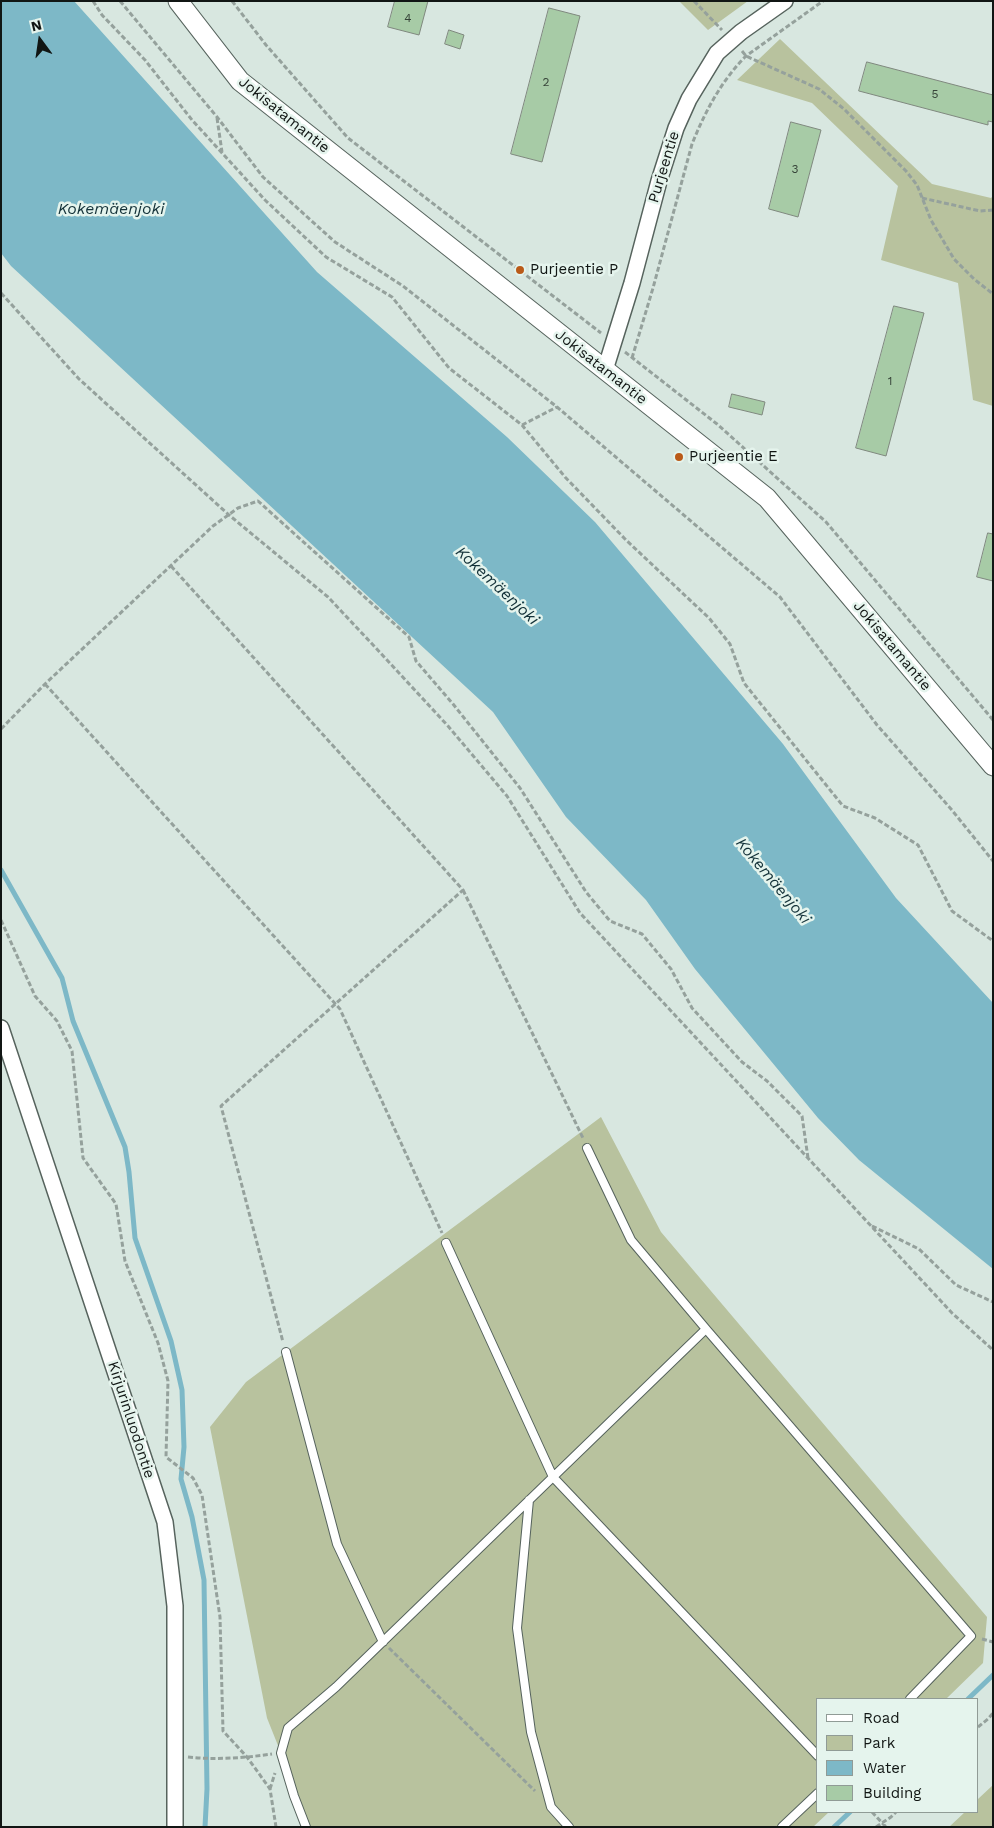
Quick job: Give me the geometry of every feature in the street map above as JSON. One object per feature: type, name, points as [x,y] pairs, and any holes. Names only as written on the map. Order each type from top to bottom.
[{"type":"street","name":"Jokisatamantie","points":[[178,1],[240,81],[767,498],[993,766]]},
{"type":"street","name":"Purjeentie","points":[[605,370],[676,128],[689,99],[717,53],[785,1]]},
{"type":"street","name":"Kirjurinluodontie","points":[[1,1028],[165,1522],[175,1606],[175,1827]]},
{"type":"lane","points":[[587,1148],[631,1240],[971,1636],[911,1698]]},
{"type":"lane","points":[[446,1243],[553,1477],[816,1754]]},
{"type":"lane","points":[[306,1827],[294,1796],[282,1753],[288,1728],[336,1687],[706,1329]]},
{"type":"lane","points":[[286,1352],[337,1544],[383,1642]]},
{"type":"lane","points":[[529,1500],[517,1628],[531,1732],[551,1807],[569,1827]]},
{"type":"lane","points":[[782,1827],[816,1795]]},
{"type":"path","points":[[93,1],[102,16],[145,60],[192,120],[266,200],[326,257],[392,297],[449,368],[522,425],[565,477],[592,505],[626,540],[709,618],[730,644],[744,684],[843,806],[875,818],[918,845],[952,911],[993,941]]},
{"type":"path","points":[[120,1],[217,117],[263,177],[335,242],[403,286],[557,407],[780,597],[877,725],[951,809],[993,861]]},
{"type":"path","points":[[694,1],[746,56],[819,89],[844,109],[906,171],[917,185],[931,220],[954,259],[974,279],[993,294]]},
{"type":"path","points":[[632,358],[692,144],[700,124],[719,89],[746,56],[823,1]]},
{"type":"path","points":[[217,117],[222,152]]},
{"type":"path","points":[[922,198],[980,211],[993,210]]},
{"type":"path","points":[[1,293],[79,379],[229,515],[328,596],[448,726],[507,796],[580,913],[952,1313],[993,1350]]},
{"type":"path","points":[[522,425],[557,407]]},
{"type":"path","points":[[1,730],[45,684],[213,526],[238,508],[258,501],[410,636],[416,661],[520,788],[586,892],[610,921],[642,934],[671,969],[692,1008],[742,1062],[767,1081],[802,1116],[808,1159]]},
{"type":"path","points":[[171,566],[463,890],[587,1148]]},
{"type":"path","points":[[45,684],[340,1009],[446,1243]]},
{"type":"path","points":[[286,1352],[220,1106],[463,890]]},
{"type":"path","points":[[1,920],[35,996],[58,1021],[72,1052],[83,1158],[116,1204],[125,1261],[158,1343],[168,1381],[166,1457],[192,1478],[202,1495],[220,1617],[223,1732],[247,1758],[270,1789],[276,1827]]},
{"type":"path","points":[[870,1225],[918,1249],[956,1285],[993,1302]]},
{"type":"path","points":[[383,1642],[551,1807]]},
{"type":"path","points":[[979,1726],[993,1713]]},
{"type":"path","points":[[175,1755],[206,1759],[247,1758],[282,1753]]},
{"type":"path","points":[[873,1813],[886,1827]]},
{"type":"path","points":[[876,1827],[895,1813]]},
{"type":"green space","points":[[679,1],[748,1],[708,30]]},
{"type":"green space","points":[[780,39],[932,184],[991,198],[993,196],[993,406],[973,400],[958,283],[881,260],[898,186],[812,103],[737,80]]},
{"type":"green space","points":[[601,1117],[661,1232],[987,1617],[983,1663],[947,1698],[816,1698],[816,1813],[828,1813],[813,1827],[301,1827],[281,1753],[267,1718],[210,1427],[246,1382]]},
{"type":"green space","points":[[993,1785],[993,1827],[949,1827],[964,1813],[979,1813],[979,1798]]},
{"type":"water","name":"Kokemäenjoki","points":[[1,1],[74,1],[317,272],[507,437],[595,522],[783,744],[896,898],[993,1003],[993,1269],[859,1160],[818,1118],[695,969],[646,900],[566,817],[493,712],[11,266],[1,253]]},
{"type":"building","points":[[395,1],[428,1],[419,35],[388,27]]},
{"type":"building","points":[[549,8],[580,16],[542,162],[511,154]]},
{"type":"building","points":[[449,30],[464,35],[460,49],[445,44]]},
{"type":"building","points":[[867,62],[993,95],[993,122],[988,121],[988,125],[859,91]]},
{"type":"building","points":[[791,122],[821,130],[798,217],[769,209]]},
{"type":"building","points":[[894,306],[924,313],[886,456],[856,448]]},
{"type":"building","points":[[732,394],[765,402],[762,415],[729,407]]},
{"type":"building","points":[[988,533],[993,534],[993,581],[977,577]]},
{"type":"waterway","points":[[1,870],[62,978],[73,1021],[125,1147],[135,1238],[171,1341],[182,1390],[184,1447],[181,1479],[192,1517],[204,1580],[207,1789],[205,1827]]},
{"type":"waterway","points":[[969,1698],[993,1675]]},
{"type":"waterway","points":[[834,1827],[849,1813]]},
{"type":"place","name":"Purjeentie P","points":[[520,270]]},
{"type":"place","name":"Purjeentie E","points":[[679,457]]}]
